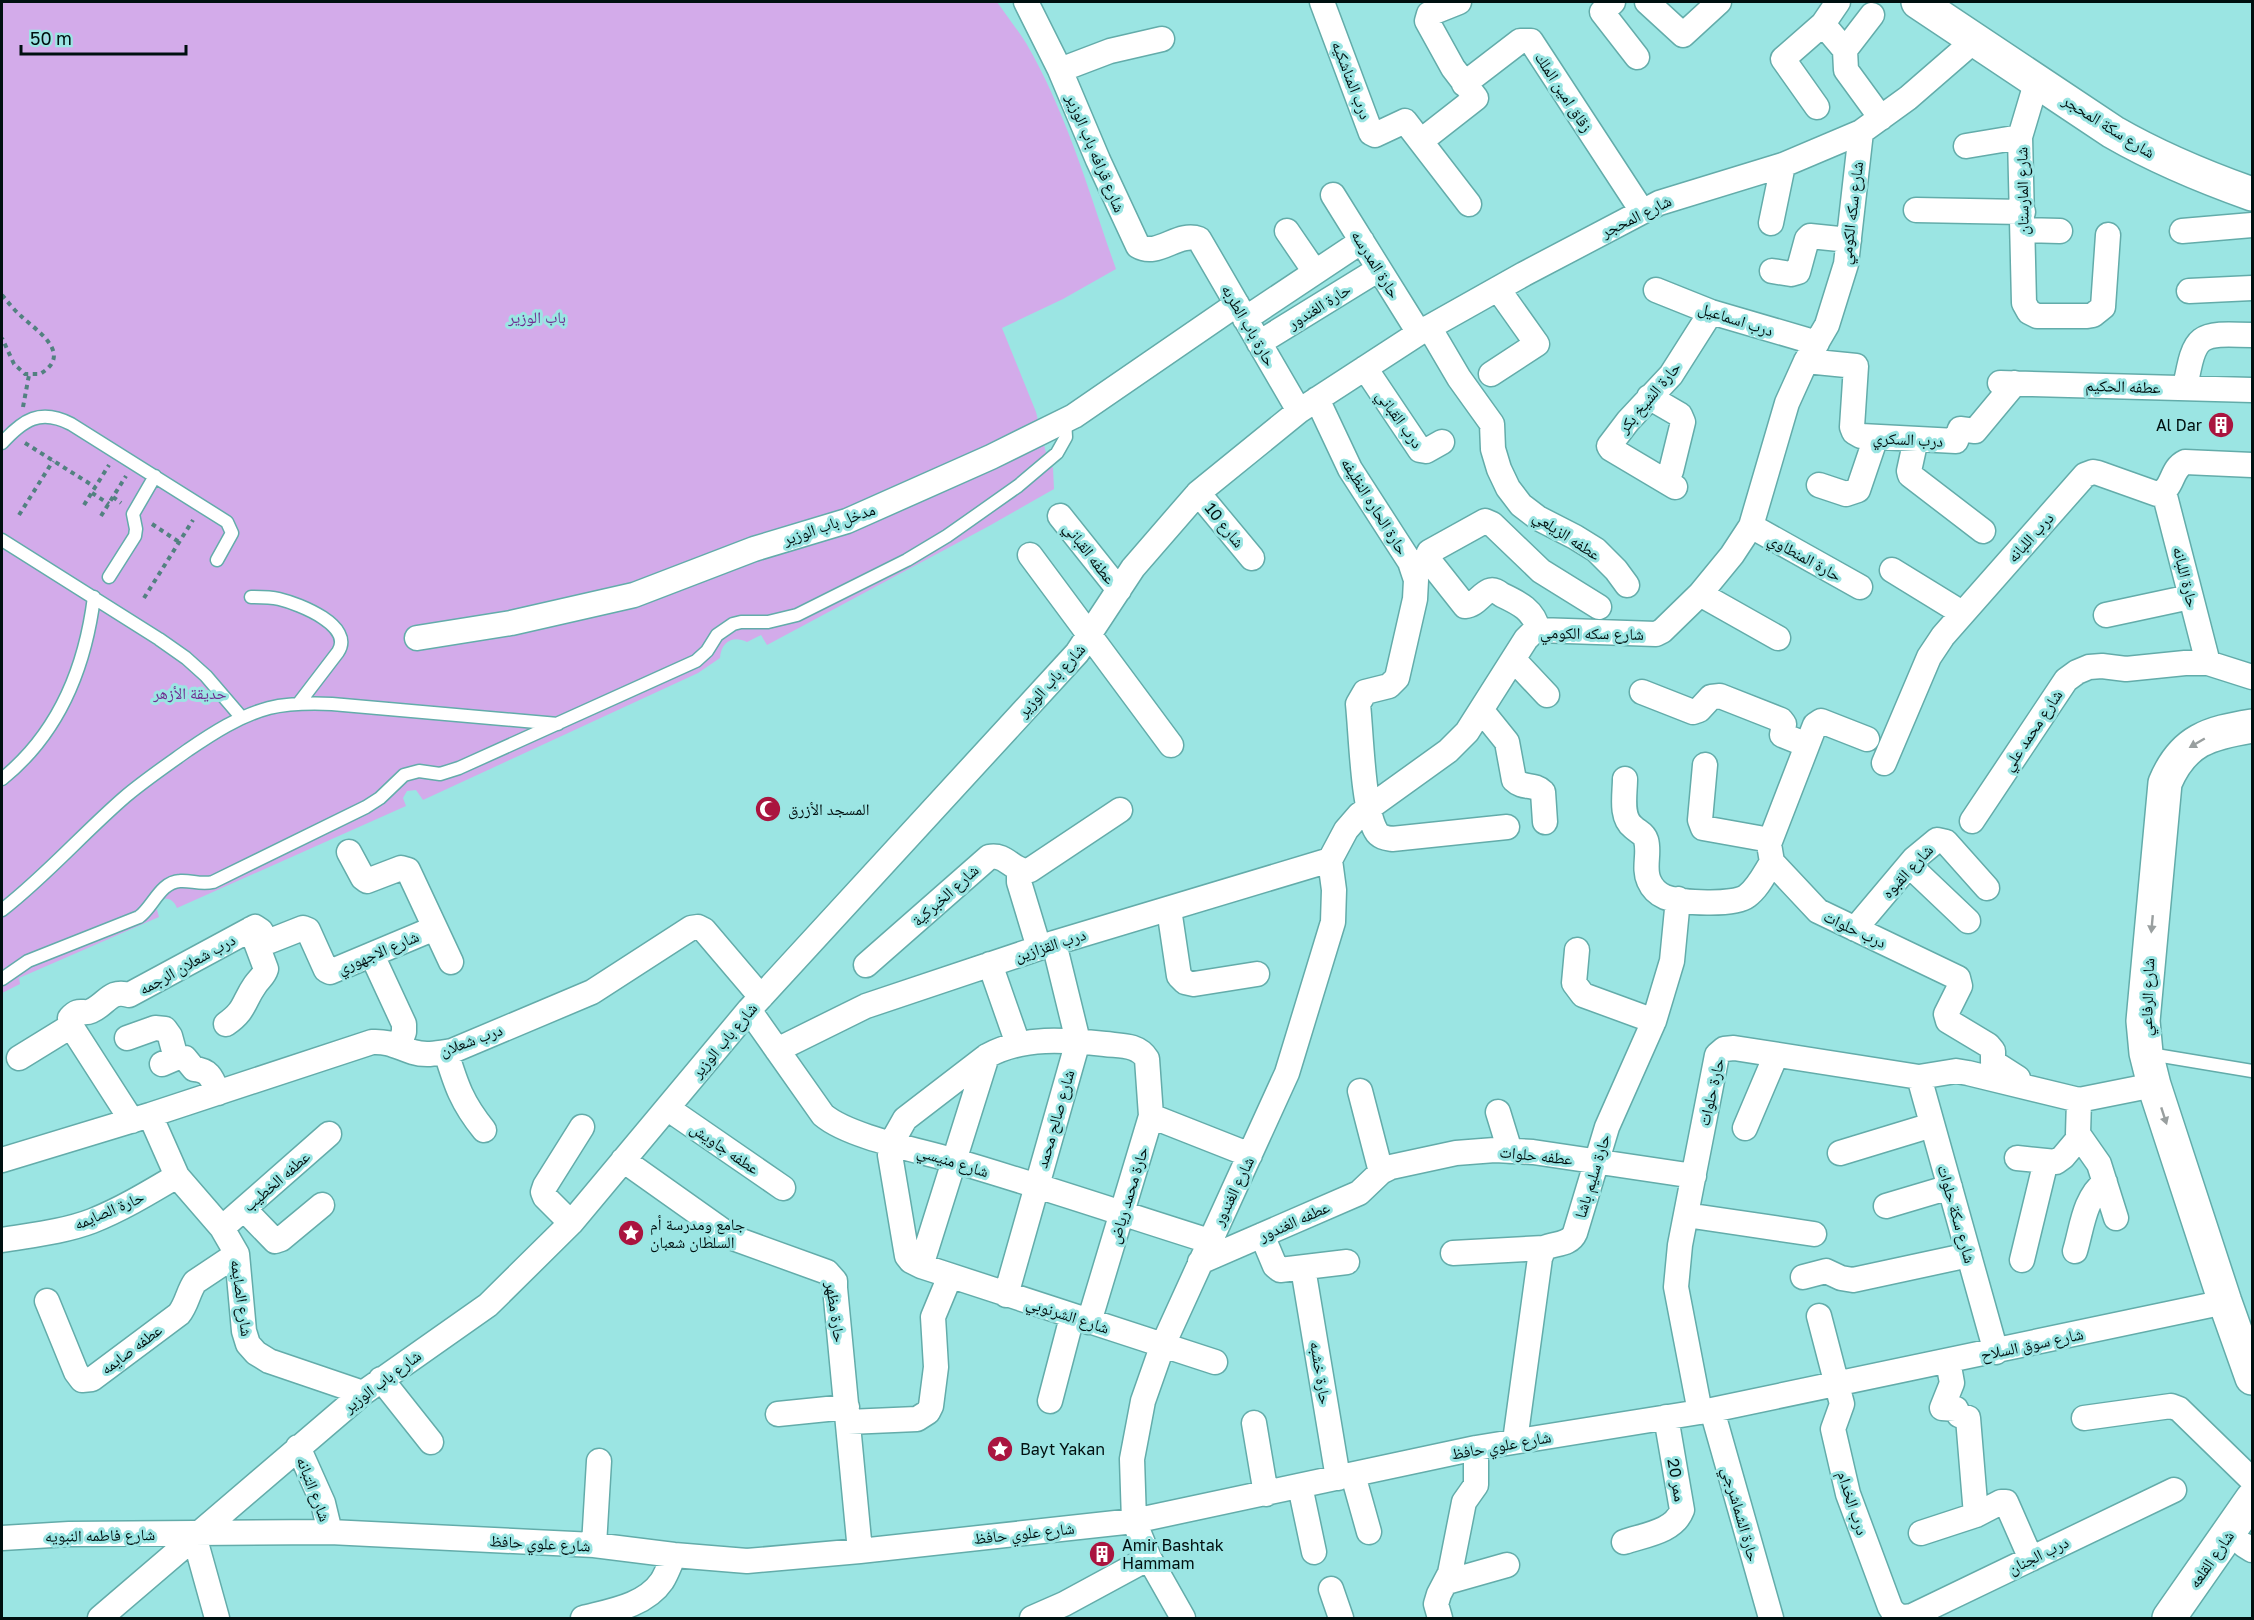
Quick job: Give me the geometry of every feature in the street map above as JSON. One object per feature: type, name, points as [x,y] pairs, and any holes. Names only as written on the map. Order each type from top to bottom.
[{"type":"main road","name":"شارع سكة المحجر","points":[[1918,2],[2113,132],[2174,165],[2253,194]]},
{"type":"main road","name":"شارع الرفاعي","points":[[2253,726],[2232,729],[2201,739],[2185,750],[2173,765],[2165,783],[2144,1010],[2146,1053],[2154,1085],[2225,1302],[2253,1378]]},
{"type":"main road","name":"شارع القلعه","points":[[2169,1618],[2253,1499]]},
{"type":"main road","name":"شارع القلعه","points":[[2193,1618],[2250,1543]]},
{"type":"street","name":"شارع قرافه باب الوزير","points":[[1026,2],[1060,70],[1138,246],[1144,250],[1151,250],[1187,236],[1199,239]]},
{"type":"street","name":"درب المناشكيه","points":[[1322,2],[1371,133],[1376,135],[1405,120],[1421,141]]},
{"type":"street","points":[[1613,2],[1602,12],[1637,57]]},
{"type":"street","points":[[1647,2],[1683,35],[1719,2]]},
{"type":"street","points":[[1816,107],[1783,58],[1823,24],[1838,2]]},
{"type":"street","points":[[1449,3],[1429,14],[1427,21],[1453,68],[1476,98],[1421,141],[1469,204]]},
{"type":"street","points":[[1845,50],[1872,15]]},
{"type":"street","points":[[1823,24],[1845,50],[1846,70],[1871,125]]},
{"type":"street","points":[[1060,70],[1110,51],[1162,39]]},
{"type":"street","name":"شارع المحجر","points":[[1308,405],[1424,330],[1642,211],[1691,192],[1783,165],[1871,125],[1908,98],[1976,39]]},
{"type":"street","name":"زقاق امين الملك","points":[[1464,84],[1520,41],[1531,41],[1642,211]]},
{"type":"street","name":"شارع المارستان","points":[[2037,80],[2020,137],[2024,303],[2029,312],[2037,316],[2087,316],[2099,311],[2103,307],[2108,235]]},
{"type":"street","name":"شارع سكه الكومي","points":[[1330,860],[1346,830],[1368,807],[1448,751],[1467,732],[1526,639],[1533,632],[1538,630],[1656,634],[1662,631],[1700,594],[1732,555],[1751,526],[1787,403],[1836,300],[1846,264],[1871,125]]},
{"type":"street","points":[[1965,146],[2020,137]]},
{"type":"street","points":[[1771,223],[1783,165]]},
{"type":"street","name":"حارة المدرسه","points":[[1333,195],[1379,269],[1424,330]]},
{"type":"street","points":[[1916,210],[2023,221],[2061,231]]},
{"type":"street","points":[[2182,231],[2253,225]]},
{"type":"street","points":[[1287,231],[1315,272]]},
{"type":"street","points":[[1772,271],[1791,274],[1798,272],[1807,239],[1810,236],[1849,240]]},
{"type":"street","name":"حارة باب الطربه","points":[[1199,239],[1259,343],[1308,405]]},
{"type":"street","name":"مدخل باب الوزير","points":[[417,638],[511,622],[634,595],[754,549],[847,521],[991,457],[1065,420],[1241,312],[1315,272],[1362,241]]},
{"type":"street","name":"حارة الغندور","points":[[1259,343],[1379,269]]},
{"type":"street","points":[[2189,291],[2253,288]]},
{"type":"street","points":[[1491,374],[1537,344],[1498,289]]},
{"type":"street","name":"درب اسماعيل","points":[[1656,290],[1812,352]]},
{"type":"street","name":"حارة الشيخ بكر","points":[[1649,397],[1680,415],[1683,422],[1673,479],[1610,447],[1628,421],[1649,397],[1671,375],[1711,312]]},
{"type":"street","name":"عطفه الزيلعي","points":[[1424,330],[1492,424],[1493,448],[1499,469],[1508,488],[1521,505],[1538,518],[1596,550],[1627,585]]},
{"type":"street","points":[[2185,388],[2192,352],[2206,338],[2216,334],[2253,335]]},
{"type":"street","name":"درب السكري","points":[[1812,352],[1856,366],[1852,427],[1854,432],[1861,436],[1956,441],[1960,429],[1974,431],[2005,383]]},
{"type":"street","name":"درب القباني","points":[[1365,368],[1420,450],[1426,452],[1442,442]]},
{"type":"street","name":"عطفه الحكيم","points":[[2005,383],[2253,390]]},
{"type":"street","name":"شارع باب الوزير","points":[[100,1618],[372,1386],[488,1305],[571,1223],[755,1003],[1077,653],[1133,568],[1198,493],[1308,405]]},
{"type":"street","name":"حارة الحاره النظيفه","points":[[1308,405],[1410,562],[1416,580],[1415,599],[1397,678],[1389,686],[1365,692],[1358,704],[1368,807]]},
{"type":"street","points":[[1819,485],[1846,494],[1858,490],[1876,437]]},
{"type":"street","points":[[1916,439],[1910,475],[1983,531]]},
{"type":"street","points":[[2164,492],[2169,487],[2177,467],[2185,462],[2253,465]]},
{"type":"street","name":"درب اللبانه","points":[[1884,763],[1929,657],[1943,636],[2085,475],[2093,472],[2157,494],[2164,492]]},
{"type":"street","name":"حارة اللبانه","points":[[2164,492],[2208,663]]},
{"type":"street","name":"شارع 10","points":[[1198,493],[1252,558]]},
{"type":"street","name":"عطفه القباني","points":[[1060,516],[1119,590]]},
{"type":"street","points":[[1538,630],[1536,621],[1523,605],[1494,591],[1489,591],[1470,606],[1465,606],[1427,558],[1429,552],[1485,521],[1492,524],[1541,571],[1599,608]]},
{"type":"street","name":"حارة المنطاوي","points":[[1751,526],[1860,588]]},
{"type":"street","points":[[1030,555],[1171,745]]},
{"type":"street","points":[[1892,570],[1962,613]]},
{"type":"street","points":[[1700,594],[1778,638]]},
{"type":"street","points":[[2106,615],[2190,597]]},
{"type":"street","points":[[1514,660],[1547,695]]},
{"type":"street","name":"شارع محمد علي","points":[[1972,821],[2066,680],[2077,672],[2089,667],[2102,666],[2126,669],[2208,663],[2253,676]]},
{"type":"street","points":[[1642,692],[1693,712],[1699,710],[1711,697],[1720,696],[1782,720],[1784,724],[1782,735],[1807,745]]},
{"type":"street","points":[[1482,711],[1507,742],[1514,780],[1521,785],[1538,788],[1543,792],[1545,822]]},
{"type":"street","points":[[1625,779],[1626,817],[1646,840],[1646,871],[1649,882],[1655,890],[1664,897],[1678,900],[1728,902],[1747,896],[1754,889],[1771,851],[1815,725],[1821,721],[1868,739]]},
{"type":"street","points":[[1705,765],[1700,820],[1704,828],[1771,851]]},
{"type":"street","points":[[1368,807],[1376,832],[1384,838],[1507,827]]},
{"type":"street","points":[[1019,870],[1030,870],[1120,810]]},
{"type":"street","name":"شارع القبوه","points":[[1855,929],[1909,865],[1928,846],[1941,840],[1946,842],[1987,888]]},
{"type":"street","name":"درب حلوات","points":[[1771,851],[1818,911],[1958,978],[1960,986],[1946,1014],[1948,1021],[1988,1045],[1992,1051],[1993,1062],[2035,1090]]},
{"type":"street","points":[[349,852],[363,878],[368,881],[401,868],[406,869],[451,962]]},
{"type":"street","name":"شارع الخبركية","points":[[866,965],[989,857],[1002,857],[1019,870]]},
{"type":"street","name":"درب القزازين","points":[[777,1050],[866,1006],[1046,946],[1330,860]]},
{"type":"street","name":"شارع الغندور","points":[[1134,1521],[1132,1459],[1143,1401],[1162,1347],[1287,1073],[1333,922],[1334,891],[1330,860]]},
{"type":"street","points":[[1909,865],[1968,921]]},
{"type":"street","name":"شارع صالح محمد","points":[[1006,1295],[1078,1041],[1046,946],[1019,882],[1019,870]]},
{"type":"street","name":"حارة سليم باشا","points":[[1544,1248],[1573,1238],[1607,1127],[1654,1022],[1672,961],[1678,900]]},
{"type":"street","points":[[1168,909],[1179,976],[1185,982],[1194,984],[1257,974]]},
{"type":"street","name":"درب شعلان","points":[[3,1154],[141,1118],[372,1042],[386,1041],[414,1053],[446,1052],[592,992],[691,928],[698,927],[704,930],[755,1003]]},
{"type":"street","name":"درب شعلان الرجمه","points":[[71,1026],[70,1018],[80,1010],[91,1011],[116,993],[122,992],[129,995],[251,929],[258,928],[264,938],[270,941],[303,928],[310,931]]},
{"type":"street","name":"شارع الاجهوري","points":[[310,931],[326,970],[329,972],[435,928]]},
{"type":"street","points":[[226,1024],[246,1005],[255,984],[266,969],[251,929]]},
{"type":"street","points":[[1577,950],[1574,982],[1583,995],[1654,1022]]},
{"type":"street","points":[[372,955],[404,1024],[399,1046]]},
{"type":"street","points":[[990,964],[1018,1044]]},
{"type":"street","name":"شارع منيسي","points":[[755,1003],[777,1050],[823,1115],[833,1123],[1122,1214],[1205,1252]]},
{"type":"street","points":[[19,1059],[71,1026]]},
{"type":"street","name":"شارع الصايمه","points":[[71,1026],[141,1118],[177,1176],[222,1228],[237,1254],[244,1331],[248,1344],[269,1362],[372,1386]]},
{"type":"street","points":[[127,1038],[155,1028],[165,1029],[170,1036],[169,1061],[185,1058],[194,1069],[205,1070],[210,1074],[218,1093]]},
{"type":"street","points":[[987,1056],[921,1266],[911,1261],[905,1250],[890,1155],[892,1143],[905,1119],[987,1056],[1001,1048],[1050,1040],[1078,1041]]},
{"type":"street","name":"حارة محمد رياض","points":[[1050,1401],[1122,1214],[1151,1116],[1148,1065],[1143,1054],[1133,1047],[1078,1041]]},
{"type":"street","name":"حارة حلوات","points":[[1706,1411],[1676,1287],[1678,1258],[1716,1055],[1729,1048],[1919,1077],[1956,1071],[2079,1100]]},
{"type":"street","points":[[446,1052],[456,1086],[467,1110],[484,1130]]},
{"type":"street","points":[[1745,1128],[1776,1055]]},
{"type":"street","name":"شارع سكة حلوات","points":[[1919,1077],[1996,1352]]},
{"type":"street","points":[[2116,1218],[2097,1159],[2079,1138],[2077,1129],[2079,1100],[2154,1085]]},
{"type":"street","points":[[1360,1092],[1381,1172]]},
{"type":"street","name":"عطفه جاويش","points":[[667,1108],[783,1188]]},
{"type":"street","points":[[1498,1112],[1510,1151]]},
{"type":"street","points":[[1151,1116],[1250,1155]]},
{"type":"street","points":[[1840,1153],[1932,1125]]},
{"type":"street","points":[[571,1223],[545,1197],[543,1192],[544,1186],[582,1127]]},
{"type":"street","name":"عطفه الخطيب","points":[[222,1228],[329,1134]]},
{"type":"street","points":[[2017,1158],[2060,1160],[2079,1138]]},
{"type":"street","name":"عطفه حلوات","points":[[1381,1172],[1391,1167],[1456,1154],[1495,1150],[1694,1176]]},
{"type":"street","name":"حارة مظهر","points":[[623,1160],[733,1238],[822,1269],[832,1276],[860,1551]]},
{"type":"street","points":[[2022,1260],[2046,1161]]},
{"type":"street","name":"عطفه الغندور","points":[[1205,1252],[1263,1235],[1359,1193],[1381,1172]]},
{"type":"street","name":"حارة الصايمه","points":[[2,1240],[56,1231],[91,1222],[138,1200],[177,1176]]},
{"type":"street","points":[[2075,1251],[2088,1203],[2105,1182]]},
{"type":"street","points":[[1886,1206],[1950,1187]]},
{"type":"street","points":[[244,1209],[274,1242],[281,1239],[322,1205]]},
{"type":"street","points":[[1686,1215],[1814,1234]]},
{"type":"street","points":[[1263,1235],[1277,1269],[1284,1271],[1347,1262]]},
{"type":"street","points":[[1453,1253],[1544,1248],[1540,1258],[1515,1441]]},
{"type":"street","name":"عطفه صايمه","points":[[47,1301],[76,1372],[82,1380],[92,1379],[179,1314],[187,1304],[190,1288],[195,1282],[237,1254]]},
{"type":"street","points":[[1803,1277],[1826,1271],[1847,1280],[1853,1280],[1969,1255]]},
{"type":"street","name":"شارع الشرنوبي","points":[[921,1266],[1162,1347],[1215,1362]]},
{"type":"street","name":"حارة خشبه","points":[[1304,1268],[1346,1476],[1370,1532]]},
{"type":"street","points":[[778,1414],[847,1414],[910,1419],[922,1416],[931,1406],[936,1367],[933,1317],[950,1276]]},
{"type":"street","name":"شارع سوق السلاح","points":[[1838,1383],[1996,1352],[2225,1302]]},
{"type":"street","name":"درب الخدام","points":[[1819,1316],[1842,1404],[1833,1429],[1848,1494],[1890,1607],[1901,1617]]},
{"type":"street","points":[[1948,1361],[1952,1383],[1942,1408],[1956,1409],[1959,1415],[1968,1418],[1976,1515]]},
{"type":"street","name":"شارع علوي حافظ","points":[[197,1536],[330,1532],[594,1545],[747,1561],[860,1551],[1134,1521],[1476,1448],[1706,1411],[1838,1383]]},
{"type":"street","points":[[372,1386],[431,1442]]},
{"type":"street","points":[[2084,1418],[2161,1405],[2171,1406],[2179,1409],[2253,1479]]},
{"type":"street","name":"حارة الشماشرجي","points":[[1706,1411],[1771,1618]]},
{"type":"street","name":"ممر 20","points":[[1624,1542],[1668,1527],[1679,1517],[1682,1510],[1666,1417]]},
{"type":"street","points":[[1254,1423],[1266,1494]]},
{"type":"street","name":"شارع التبانه","points":[[298,1447],[319,1494],[330,1532]]},
{"type":"street","points":[[1440,1618],[1436,1604],[1450,1573],[1464,1502],[1476,1485],[1476,1448]]},
{"type":"street","points":[[594,1545],[599,1461]]},
{"type":"street","points":[[1300,1486],[1314,1552]]},
{"type":"street","name":"درب الجنان","points":[[1901,1617],[1912,1616],[2174,1490]]},
{"type":"street","points":[[1922,1533],[1976,1515],[2001,1502],[2008,1504],[2031,1559]]},
{"type":"street","points":[[1134,1521],[1149,1558],[1183,1618]]},
{"type":"street","name":"شارع فاطمه النبويه","points":[[2,1538],[69,1534],[197,1536]]},
{"type":"street","points":[[197,1536],[217,1618]]},
{"type":"street","points":[[583,1618],[622,1613],[649,1595],[662,1581],[674,1555]]},
{"type":"street","points":[[1032,1618],[1064,1604],[1149,1558]]},
{"type":"street","points":[[1447,1582],[1507,1565]]},
{"type":"street","points":[[1331,1589],[1341,1618]]},
{"type":"lane","points":[[6,438],[20,425],[40,417],[62,419],[226,522],[232,529],[231,538],[217,560]]},
{"type":"lane","points":[[2,979],[28,961],[139,918],[151,906],[160,891],[172,882],[197,884],[213,882],[366,807],[380,798],[404,775],[419,771],[440,774],[450,772],[696,661],[707,651],[717,635],[734,624],[768,622],[797,615],[907,560],[947,536],[1018,486],[1057,453],[1066,436],[1065,420]]},
{"type":"lane","points":[[109,577],[135,536],[133,514],[155,476]]},
{"type":"lane","points":[[2,540],[186,658],[206,676],[242,717]]},
{"type":"lane","points":[[2,779],[23,761],[38,743],[64,704],[84,655],[94,597]]},
{"type":"lane","points":[[251,597],[274,598],[296,604],[333,625],[341,634],[342,646],[339,652],[299,703]]},
{"type":"lane","points":[[2,910],[48,871],[126,796],[218,729],[268,708],[299,703],[332,704],[559,724]]},
{"type":"lane","points":[[2146,1053],[2253,1071]]},
{"type":"path","points":[[2,295],[21,316],[46,337],[53,350],[53,358],[46,370],[40,374],[29,375],[19,370],[2,338]]},
{"type":"path","points":[[20,425],[29,375]]},
{"type":"path","points":[[6,438],[53,461],[95,488]]},
{"type":"path","points":[[84,505],[117,452]]},
{"type":"path","points":[[19,515],[53,461]]},
{"type":"path","points":[[101,516],[134,463]]},
{"type":"path","points":[[92,493],[109,504]]},
{"type":"path","points":[[144,598],[201,506]]},
{"type":"green space","name":"باب الوزير","points":[[2,2],[997,2],[1026,43],[1054,97],[1116,269],[1063,299],[1002,328],[1036,412],[1046,453],[1053,468],[1054,489],[767,645],[761,635],[747,642],[737,639],[729,641],[725,644],[720,658],[698,673],[423,800],[416,790],[407,791],[403,798],[406,806],[177,908],[170,900],[161,900],[156,906],[159,917],[19,978],[20,984],[2,993]]},
{"type":"place","name":"Al Dar","points":[[2221,425]]},
{"type":"place","name":"المسجد الأزرق","points":[[768,809]]},
{"type":"place","name":"جامع ومدرسة أم السلطان شعبان","points":[[631,1233]]},
{"type":"place","name":"Bayt Yakan","points":[[1000,1449]]},
{"type":"place","name":"Amir Bashtak Hammam","points":[[1102,1554]]},
{"type":"park label","name":"حديقة الأزهر","points":[[190,693]]}]
